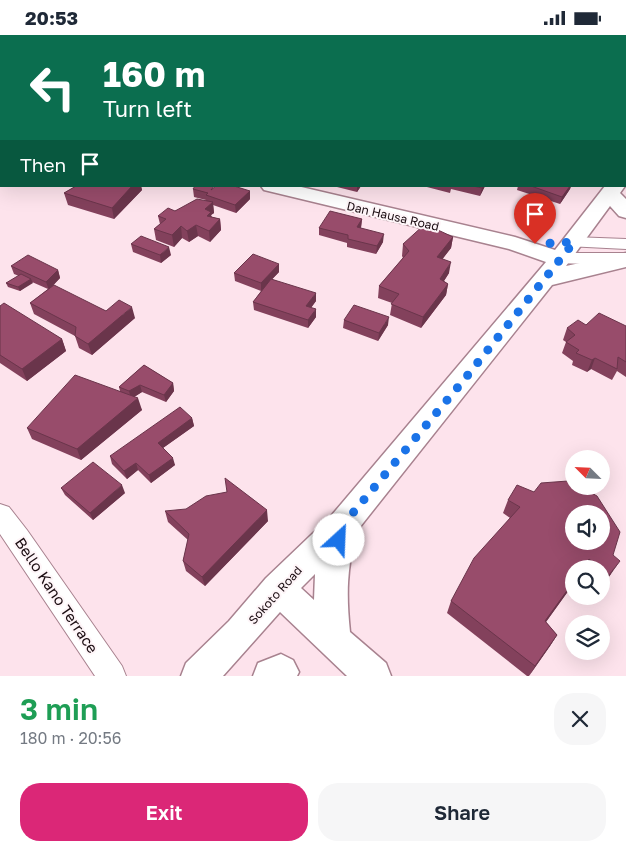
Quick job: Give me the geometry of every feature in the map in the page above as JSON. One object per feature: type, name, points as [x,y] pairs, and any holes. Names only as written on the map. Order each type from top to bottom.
[{"type":"street","name":"Dan Hausa Road","points":[[275,187],[515,245],[567,251]]},
{"type":"street","name":"Sokoto Road","points":[[200,676],[241,633],[278,589],[342,526],[567,251],[617,197]]},
{"type":"street","points":[[567,251],[626,245]]},
{"type":"street","points":[[567,251],[626,260]]},
{"type":"street","points":[[544,281],[570,272],[626,260]]},
{"type":"street","name":"Bello Kano Terrace","points":[[0,515],[18,538],[112,676]]},
{"type":"street","points":[[334,641],[330,594],[332,567],[342,526]]},
{"type":"street","points":[[278,589],[373,676]]},
{"type":"building","points":[[74,187],[131,187],[112,208],[64,193]]},
{"type":"building","points":[[194,187],[213,187],[211,190],[215,187],[237,187],[250,191],[235,205],[206,195],[208,193],[193,189]]},
{"type":"building","points":[[534,187],[569,187],[562,197]]},
{"type":"building","points":[[197,199],[213,202],[205,209],[211,212],[207,216],[220,219],[209,231],[196,225],[187,231],[181,226],[172,235],[154,229],[166,219],[158,216],[168,208],[175,211]]},
{"type":"building","points":[[330,211],[362,219],[357,227],[384,234],[377,246],[348,239],[348,235],[319,228]]},
{"type":"building","points":[[425,224],[453,237],[437,257],[451,262],[440,279],[448,284],[423,317],[391,304],[399,294],[379,286],[409,251],[403,244]]},
{"type":"building","points":[[141,236],[169,247],[160,255],[131,244]]},
{"type":"building","points":[[253,254],[279,264],[261,283],[234,273]]},
{"type":"building","points":[[28,255],[58,270],[46,282],[11,266]]},
{"type":"building","points":[[21,274],[31,279],[18,287],[6,283]]},
{"type":"building","points":[[271,279],[316,293],[306,306],[316,309],[308,320],[253,302]]},
{"type":"building","points":[[54,285],[106,311],[119,300],[132,307],[88,344],[75,336],[76,327],[30,303]]},
{"type":"building","points":[[4,303],[62,339],[22,369],[0,355],[0,306]]},
{"type":"building","points":[[354,305],[389,317],[379,333],[344,320]]},
{"type":"building","points":[[599,313],[626,326],[626,362],[618,357],[617,369],[595,358],[592,360],[576,353],[579,350],[566,342],[575,335],[567,328],[578,320],[586,325]]},
{"type":"building","points":[[144,365],[173,383],[164,395],[140,385],[129,391],[119,387]]},
{"type":"building","points":[[75,375],[138,398],[77,449],[27,428]]},
{"type":"building","points":[[180,407],[192,418],[158,443],[173,458],[149,475],[136,463],[124,471],[110,456]]},
{"type":"building","points":[[93,462],[122,485],[90,513],[61,488]]},
{"type":"building","points":[[225,478],[267,510],[202,577],[183,561],[189,534],[165,511],[186,509],[206,496],[227,492]]},
{"type":"building","points":[[565,481],[565,495],[595,495],[603,505],[565,505],[565,550],[610,550],[610,516],[620,532],[613,555],[620,561],[610,574],[610,560],[565,560],[565,593],[545,621],[557,635],[535,666],[451,601],[474,558],[520,507],[508,500],[517,485],[534,492],[541,483]]},
{"type":"route","points":[[339,540],[342,526],[463,381],[574,242],[535,244]]}]
